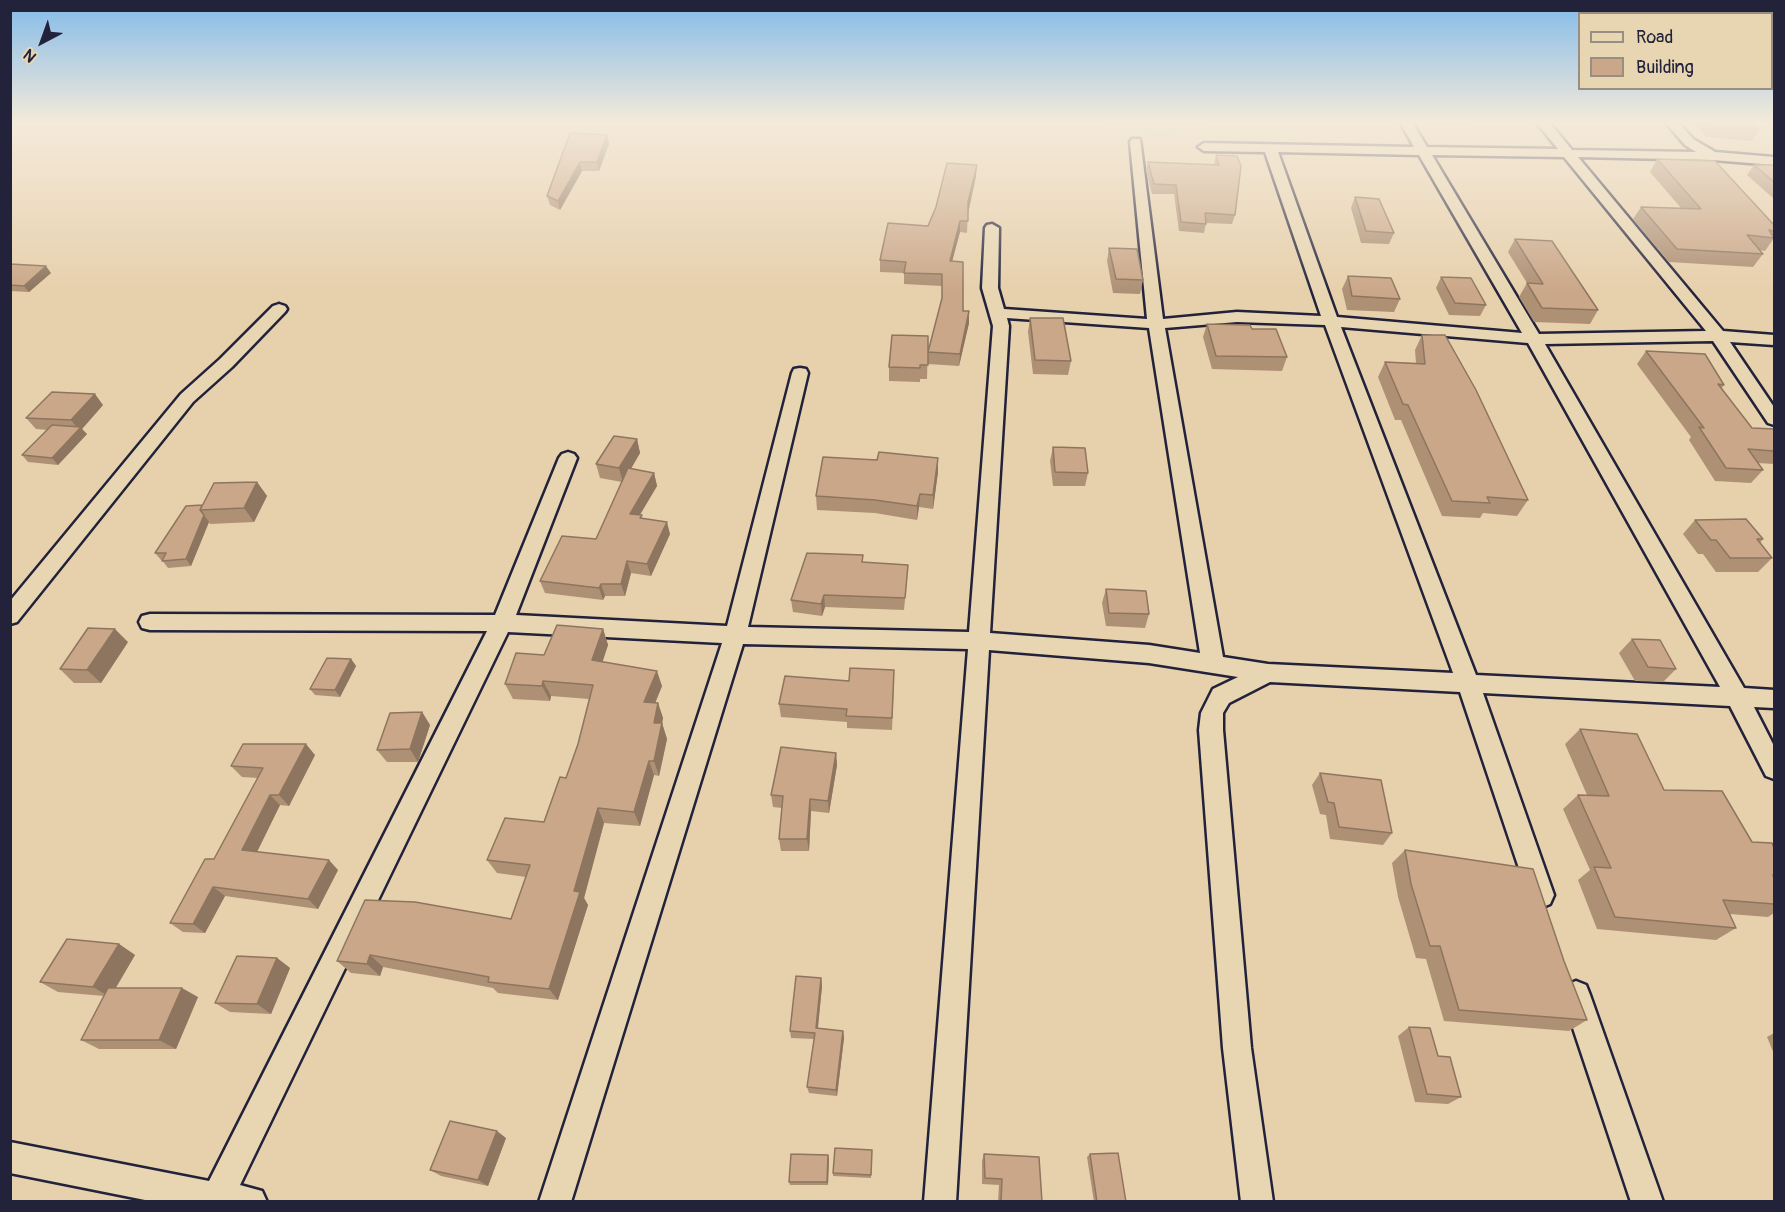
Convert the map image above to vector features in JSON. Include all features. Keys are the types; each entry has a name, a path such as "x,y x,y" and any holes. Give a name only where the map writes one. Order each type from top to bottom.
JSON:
{"street":[{"path":"1140,179 1156,324 1213,663"},
{"path":"1281,179 1331,321 1468,682 1550,920"},
{"path":"1438,179 1534,339 1736,695 1774,769"},
{"path":"1586,179 1718,336 1774,418"},
{"path":"940,1202 1001,327 990,288 992,228"},
{"path":"10,616 187,398 226,363 279,309"},
{"path":"997,313 1156,324 1237,317 1331,321 1534,339 1718,336 1774,340"},
{"path":"555,1202 735,636 800,373"},
{"path":"216,1200 502,623 568,458"},
{"path":"150,622 502,623 735,636 979,641 1149,654 1268,673 1736,695 1774,699"},
{"path":"1257,1202 1237,1048 1211,730 1212,713 1221,696 1268,673"},
{"path":"1569,976 1647,1202"},
{"path":"10,1157 216,1200 251,1202"}],"building":[{"path":"553,179 571,179 558,201 547,196"},
{"path":"943,179 974,179 968,202 968,221 960,221 950,261 963,262 963,311 969,311 960,354 928,352 942,298 942,274 904,273 906,262 880,260 888,223 928,226 936,207"},
{"path":"1153,179 1239,179 1235,215 1205,213 1206,224 1181,222 1176,185 1154,184"},
{"path":"1674,179 1731,179 1774,225 1774,231 1769,230 1774,238 1747,235 1763,254 1677,249 1641,207 1701,209"},
{"path":"1355,197 1379,199 1394,233 1366,231"},
{"path":"1515,239 1552,241 1598,310 1542,308 1527,283 1543,284"},
{"path":"1109,248 1137,249 1143,280 1116,279"},
{"path":"10,264 46,266 24,286 10,285"},
{"path":"1348,276 1391,278 1400,299 1352,296"},
{"path":"1441,277 1471,278 1486,305 1455,303"},
{"path":"1030,318 1063,318 1071,361 1035,360"},
{"path":"1207,324 1250,325 1252,329 1276,329 1287,357 1216,356"},
{"path":"892,335 928,336 928,365 920,365 920,368 889,367"},
{"path":"1422,335 1445,335 1476,390 1528,500 1487,497 1490,503 1452,501 1408,405 1403,404 1385,362 1425,364"},
{"path":"1646,351 1705,354 1724,385 1718,384 1752,428 1774,429 1774,451 1748,449 1763,470 1726,468 1699,427 1704,428"},
{"path":"52,392 95,394 71,420 26,418"},
{"path":"52,425 81,427 52,458 22,455"},
{"path":"614,436 637,439 619,468 596,464"},
{"path":"1053,447 1085,448 1088,473 1055,472"},
{"path":"879,452 938,458 933,495 920,494 917,506 875,500 816,496 823,457 877,460"},
{"path":"628,468 654,473 630,514 667,522 647,564 627,561 621,584 601,584 599,588 540,581 562,536 596,539"},
{"path":"257,482 244,508 200,510 214,483"},
{"path":"202,505 200,510 204,515 186,559 162,561 166,553 155,553 186,506"},
{"path":"1746,519 1763,539 1757,539 1772,558 1730,558 1716,540 1711,540 1695,520"},
{"path":"807,553 863,555 862,562 908,565 905,598 824,595 821,604 791,600"},
{"path":"1106,589 1146,591 1149,614 1109,613"},
{"path":"557,625 603,629 592,660 657,671 644,702 658,703 654,723 662,723 654,761 649,761 634,812 598,808 574,891 580,892 549,989 488,982 489,977 370,955 367,964 337,961 365,900 415,902 511,919 530,865 487,860 505,818 544,822 560,777 566,778 578,744 593,685 543,681 542,686 505,684 516,653 544,655"},
{"path":"88,628 115,629 87,670 60,669"},
{"path":"1632,639 1660,640 1676,669 1648,667"},
{"path":"327,658 351,659 335,690 310,689"},
{"path":"850,668 894,670 892,718 846,716 847,709 779,704 785,676 849,681"},
{"path":"422,712 410,749 377,750 390,713"},
{"path":"1580,729 1637,734 1664,790 1722,791 1752,842 1772,843 1774,848 1774,904 1723,900 1736,928 1615,917 1594,867 1611,868 1578,795 1609,796"},
{"path":"243,744 306,744 279,795 270,795 242,850 329,860 308,899 213,887 193,924 170,923 205,859 214,859 263,768 231,766"},
{"path":"781,747 836,753 828,801 810,799 807,839 779,839 783,796 771,795"},
{"path":"1320,773 1381,780 1392,833 1339,827 1334,803 1328,802"},
{"path":"1405,850 1533,869 1587,1020 1459,1010 1440,946 1430,946 1411,884"},
{"path":"67,939 119,944 93,987 40,982"},
{"path":"237,956 277,958 257,1004 215,1003"},
{"path":"796,976 821,978 816,1028 843,1031 836,1090 807,1087 815,1033 790,1031"},
{"path":"108,988 182,988 159,1040 81,1040"},
{"path":"1409,1027 1430,1028 1438,1056 1450,1057 1461,1097 1427,1094"},
{"path":"450,1121 497,1131 478,1180 430,1170"},
{"path":"835,1148 872,1150 871,1175 833,1173"},
{"path":"1118,1153 1126,1202 1097,1202 1090,1154"},
{"path":"791,1154 828,1155 827,1182 789,1182"},
{"path":"984,1154 1039,1157 1042,1202 1001,1202 1002,1179 985,1178"}]}
